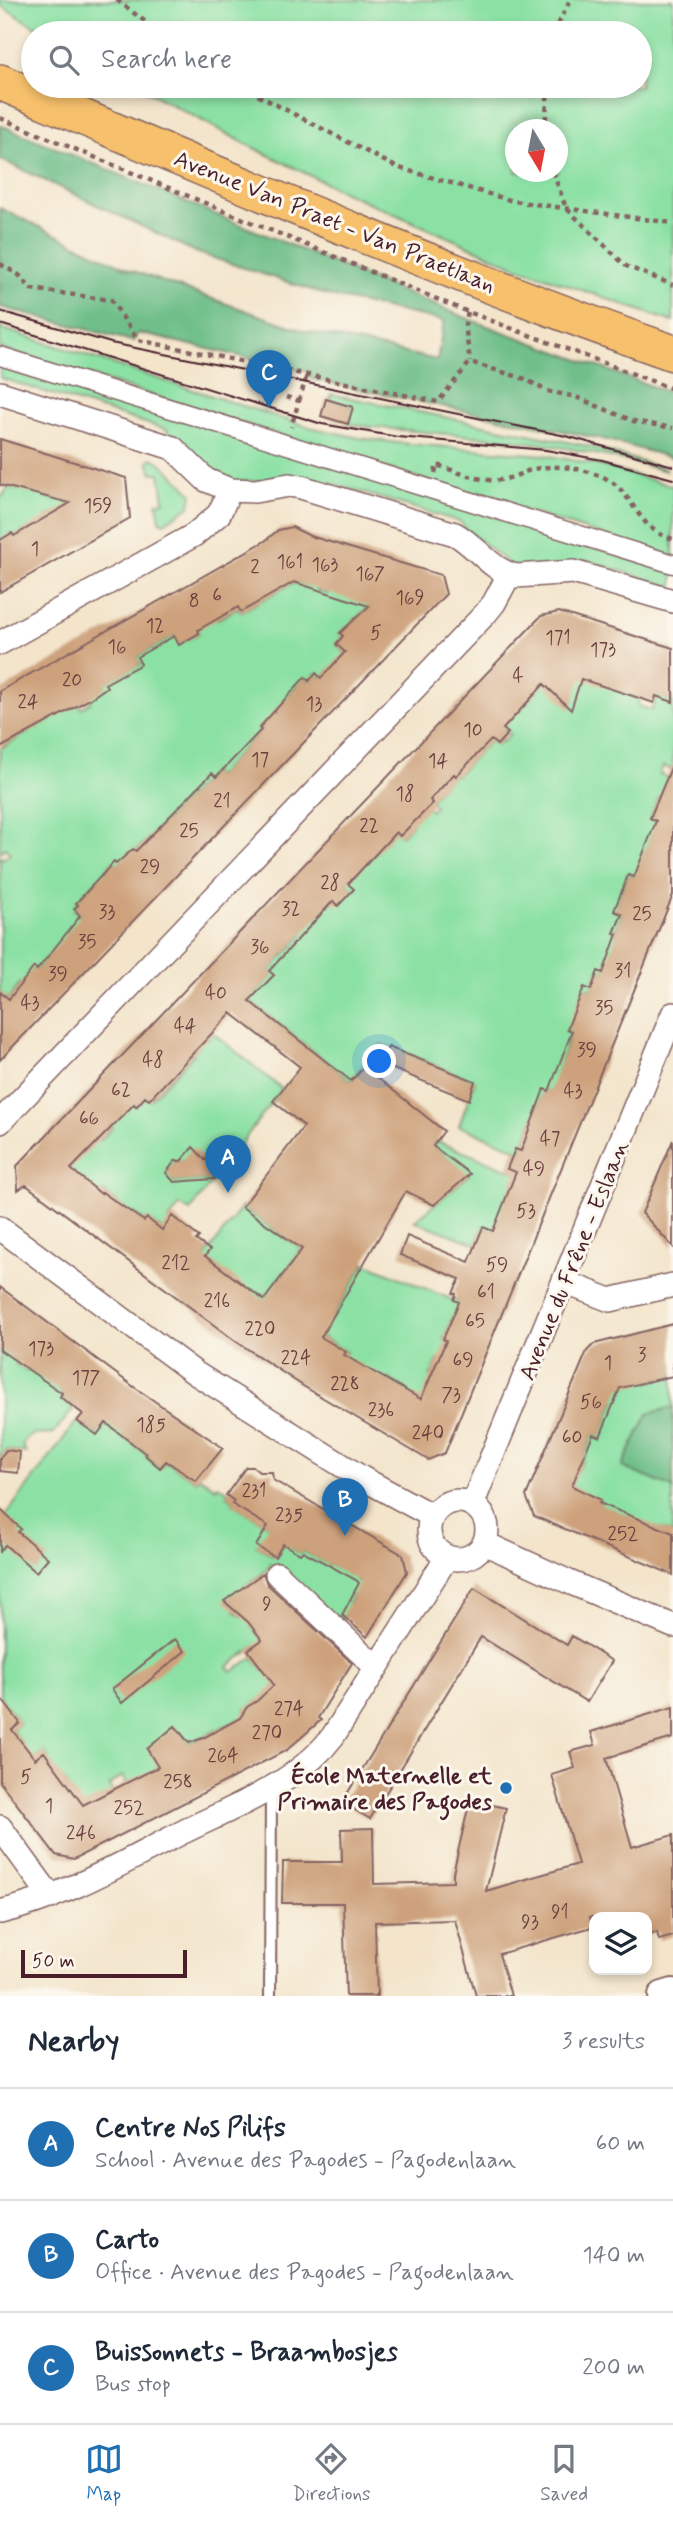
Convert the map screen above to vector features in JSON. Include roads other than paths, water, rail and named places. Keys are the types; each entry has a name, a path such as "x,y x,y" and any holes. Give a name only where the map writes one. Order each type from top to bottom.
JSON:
{"main road":[{"name":"Avenue Van Praet - Van Praetlaan","path":"0,82 21,91"},
{"name":"Avenue Van Praet - Van Praetlaan","path":"38,98 392,247 673,353"}],"street":[{"path":"0,356 673,565"},
{"path":"0,393 173,448 206,480 230,490 255,491 289,485 425,524 466,539 509,575 573,572 673,601"},
{"path":"0,643 194,535 219,514 230,490"},
{"path":"0,1122 486,613 495,603 509,575"},
{"name":"Avenue du Frêne - Eslaan","path":"472,1505 673,1014"},
{"path":"0,1227 195,1373 362,1478 432,1516"},
{"path":"564,1282 610,1300 673,1285"},
{"path":"458,1500 472,1505 486,1521 484,1543 468,1557 447,1557 432,1544 429,1525 432,1516 450,1502 458,1500"},
{"path":"484,1543 673,1626"},
{"path":"0,1912 51,1896 99,1875 271,1787 307,1764 321,1751 447,1557"},
{"path":"276,1574 376,1667"},
{"path":"0,1827 51,1896"},
{"path":"663,1996 673,1993"}],"lane":[{"path":"270,1996 271,1787"}],"tram line":[{"path":"0,311 111,343 566,436 673,466"},
{"path":"0,324 322,424 398,437 546,450 602,460 673,479"}],"place":[{"name":"Buissonnets - Braambosjes","path":"269,408"},
{"name":"Centre Nos Pilifs","path":"228,1193"},
{"name":"Carto","path":"345,1536"},
{"name":"École Maternelle et Primaire des Pagodes","path":"506,1788"}]}
